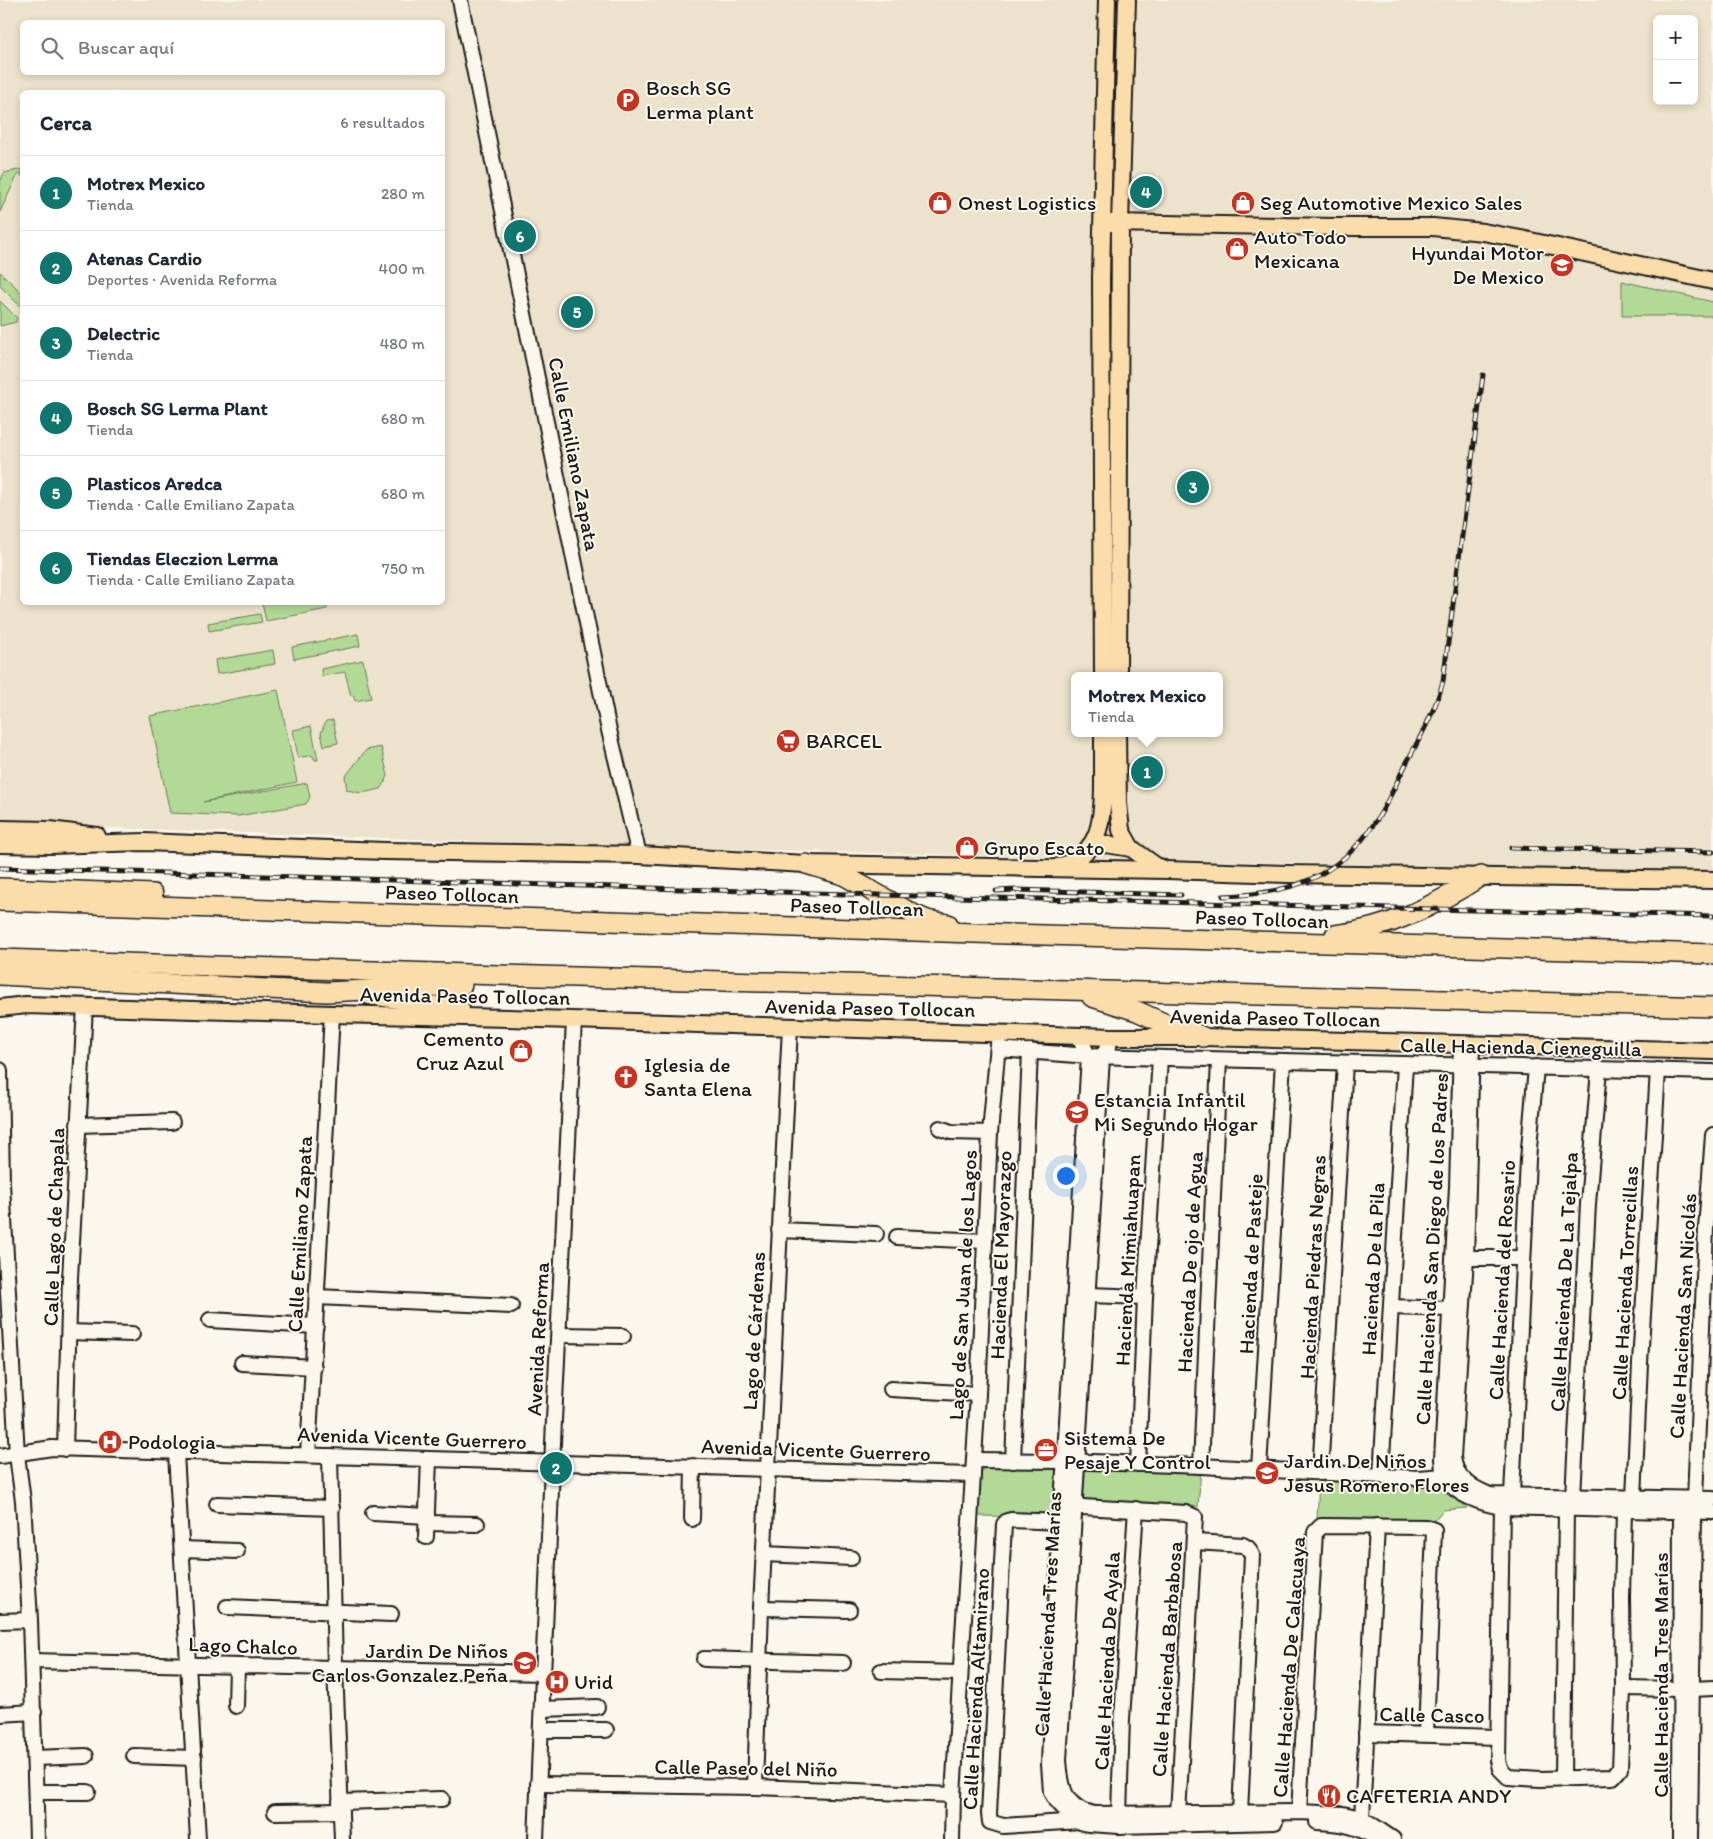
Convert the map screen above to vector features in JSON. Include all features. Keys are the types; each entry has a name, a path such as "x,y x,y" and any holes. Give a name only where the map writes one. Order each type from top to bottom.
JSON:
{"highway":[{"path":"806,864 843,875 927,920 962,926 974,933"},
{"path":"1304,942 1372,929 1393,922 1455,892 1481,876"},
{"path":"0,888 74,890 203,898 225,901 252,910"},
{"name":"Paseo Tollocan","path":"0,902 1713,954"},
{"path":"0,959 499,975 1713,1007"},
{"path":"0,975 327,992 453,986 486,982 499,975"},
{"path":"1059,989 1120,1005 1203,1037"}],"main road":[{"path":"1107,0 1101,278 1104,493 1111,652 1117,672"},
{"path":"1104,672 1111,652 1120,495 1120,224 1127,0"},
{"path":"1102,222 1120,224 1336,228 1433,227 1482,232 1521,239 1713,281"},
{"path":"1049,869 1074,861 1090,846 1098,834 1102,819 1103,737"},
{"path":"1118,737 1119,817 1121,830 1131,848 1156,866 1167,870"},
{"path":"0,829 50,830 144,842"},
{"path":"0,844 50,845 144,842 385,851 639,855 806,864 1167,870 1287,874 1713,880"},
{"path":"1090,846 1112,845 1131,848"},
{"path":"327,992 468,1009 508,1018"},
{"name":"Avenida Paseo Tollocan","path":"0,997 26,1005"},
{"name":"Avenida Paseo Tollocan","path":"0,1008 26,1005 790,1027 998,1041 1078,1036 1203,1037 1713,1051"}],"street":[{"name":"Calle Emiliano Zapata","path":"460,0 608,726 639,855"},
{"path":"1104,493 1120,495"},
{"name":"Calle Lago de Chapala","path":"65,1449 84,1008"},
{"name":"Calle Emiliano Zapata","path":"308,1455 332,1014"},
{"name":"Avenida Reforma","path":"536,1839 574,1020"},
{"name":"Lago de Cárdenas","path":"755,1787 767,1469 790,1027"},
{"path":"1078,1036 1095,1057"},
{"name":"Calle Hacienda Tres Marías","path":"1113,1037 1095,1057 1068,1506 1059,1760 1060,1780 1064,1793 1069,1801 1081,1810 1095,1814 1119,1814 1146,1820 1268,1818 1298,1812 1343,1814 1362,1818 1393,1839"},
{"name":"Calle Hacienda Cieneguilla","path":"998,1041 1030,1050 1095,1057 1713,1072"},
{"name":"Lago de San Juan de los Lagos","path":"952,1839 960,1673 978,1394 990,1133 998,1041"},
{"name":"Calle Hacienda San Diego de los Padres","path":"1450,1473 1452,1457 1453,1358 1450,1309 1463,1187 1466,1045"},
{"name":"Hacienda El Mayorazgo","path":"1012,1461 1030,1050"},
{"name":"Hacienda Mimiahuapan","path":"1138,1464 1145,1297 1160,1058"},
{"name":"Hacienda De ojo de Agua","path":"1200,1466 1219,1060"},
{"name":"Hacienda de Pasteje","path":"1259,1469 1283,1061"},
{"name":"Hacienda Piedras Negras","path":"1320,1473 1345,1063"},
{"name":"Hacienda De la Pila","path":"1381,1476 1405,1064"},
{"name":"Calle Hacienda del Rosario","path":"1512,1496 1528,1160 1536,1067"},
{"name":"Calle Hacienda De La Tejalpa","path":"1563,1779 1569,1503 1588,1204 1599,1069"},
{"path":"0,1070 2,1183 17,1455 24,1501 32,1661 37,1839"},
{"name":"Calle Hacienda Torrecillas","path":"1634,1498 1640,1363 1658,1070"},
{"path":"78,1126 172,1122"},
{"path":"940,1128 951,1132 990,1133"},
{"name":"Calle Hacienda San Nicolás","path":"1690,1507 1713,1135"},
{"name":"Calle Hacienda San Diego de los Padres","path":"1453,1358 1466,1258 1463,1187"},
{"name":"Calle Hacienda Tres Marías","path":"1078,1356 1088,1295 1086,1205"},
{"path":"779,1230 876,1234"},
{"path":"897,1237 984,1241"},
{"path":"1466,1258 1523,1258"},
{"path":"1088,1295 1145,1297"},
{"path":"317,1297 511,1306"},
{"path":"1391,1307 1450,1309"},
{"path":"210,1320 316,1326"},
{"path":"69,1332 132,1334"},
{"path":"559,1335 623,1336"},
{"path":"242,1363 314,1368"},
{"path":"890,1389 978,1394"},
{"name":"Avenida Vicente Guerrero","path":"0,1456 17,1455 40,1449 65,1449 973,1475"},
{"path":"176,1453 198,1839"},
{"path":"330,1456 335,1668 342,1839"},
{"path":"426,1525 428,1459"},
{"path":"974,1460 1071,1461 1200,1466 1419,1478 1450,1473 1490,1495 1569,1503"},
{"path":"692,1520 693,1466"},
{"path":"1450,1473 1457,1490 1472,1500 1502,1507 1593,1503 1634,1498 1713,1512"},
{"path":"1593,1503 1624,1510 1690,1507 1713,1499"},
{"path":"217,1504 332,1508"},
{"path":"1068,1506 1136,1509"},
{"name":"Calle Hacienda Tres Marías","path":"1068,1506 1062,1522 1054,1637 1049,1776 1051,1792 1070,1816 1080,1821 1104,1826 1178,1814 1240,1813 1304,1822 1345,1824 1358,1827 1377,1839"},
{"path":"1502,1507 1497,1737 1500,1769 1508,1777 1563,1779 1613,1777 1617,1774 1621,1762 1624,1510"},
{"name":"Calle Hacienda Tres Marías","path":"1680,1839 1686,1732 1690,1507"},
{"name":"Calle Hacienda Barbabosa","path":"1136,1509 1186,1512 1194,1515 1196,1519 1178,1814"},
{"name":"Calle Hacienda De Ayala","path":"1119,1814 1122,1719 1136,1509"},
{"path":"373,1513 426,1525 477,1524"},
{"name":"Calle Hacienda Altamirano","path":"1062,1522 1011,1520 1005,1522 988,1814 990,1822 1003,1826 1080,1821"},
{"name":"Calle Hacienda De Calacuaya","path":"1298,1812 1316,1532 1321,1526 1377,1526"},
{"path":"1362,1818 1377,1526 1426,1527 1433,1529 1435,1532 1426,1734"},
{"path":"1194,1542 1243,1545 1250,1551 1253,1560 1240,1813"},
{"path":"182,1550 238,1551"},
{"path":"764,1554 851,1558"},
{"path":"227,1607 391,1614"},
{"path":"761,1608 849,1610"},
{"path":"0,1621 30,1620"},
{"path":"704,1659 759,1659 843,1663"},
{"name":"Lago Chalco","path":"32,1661 544,1673"},
{"path":"236,1706 237,1666"},
{"path":"881,1671 960,1673"},
{"path":"1623,1688 1713,1688"},
{"path":"542,1709 597,1707"},
{"path":"0,1714 34,1712"},
{"path":"541,1730 606,1730"},
{"name":"Calle Hacienda Tres Marías","path":"1686,1732 1690,1839"},
{"name":"Calle Casco","path":"1366,1733 1497,1737"},
{"path":"35,1758 86,1756"},
{"path":"134,1756 194,1758"},
{"name":"Calle Paseo del Niño","path":"538,1784 755,1787 953,1795"},
{"path":"36,1792 88,1792"},
{"path":"275,1812 442,1799"}],"shaded area":[{"path":"0,0 1713,0 1713,873 632,847 0,824"}],"green space":[{"path":"20,169 20,175 18,174 0,212 0,182 4,173"},
{"path":"0,272 20,291 20,306 0,286"},
{"path":"1622,281 1713,302 1713,316 1622,316"},
{"path":"0,301 17,318 16,322 0,326"},
{"path":"262,605 326,605 327,609 266,621"},
{"path":"260,614 262,622 209,631 208,623"},
{"path":"358,634 360,646 294,659 292,647"},
{"path":"273,650 275,664 217,674 215,660"},
{"path":"363,660 371,698 355,701 353,695 351,696 345,672 322,676 321,669"},
{"path":"278,690 297,782 203,802 307,783 310,797 306,804 238,816 170,813 150,716"},
{"path":"333,720 338,743 324,746 321,733 326,721"},
{"path":"311,726 318,760 315,760 312,755 298,758 293,730"},
{"path":"381,747 388,776 381,789 361,793 347,790 345,777 366,750"},
{"path":"980,1464 1058,1465 1057,1517 977,1516"},
{"path":"1079,1464 1201,1469 1198,1507 1077,1500"},
{"path":"1319,1479 1444,1482 1467,1508 1443,1510 1432,1523 1317,1520"}],"railway":[{"path":"1223,896 1247,895 1290,887 1310,880 1328,870 1345,857 1361,841 1376,821 1422,734 1432,713 1443,681 1483,375"},
{"path":"1511,848 1713,852"},
{"path":"0,868 879,895 1713,916"},
{"path":"996,891 1181,895"}],"place":[{"name":"Bosch SG Lerma plant","path":"628,100"},
{"name":"Bosch SG Lerma Plant","path":"1146,192"},
{"name":"Onest Logistics","path":"940,203"},
{"name":"Seg Automotive Mexico Sales","path":"1243,203"},
{"name":"Tiendas Eleczion Lerma","path":"520,236"},
{"name":"Auto Todo Mexicana","path":"1237,249"},
{"name":"Hyundai Motor De Mexico","path":"1562,265"},
{"name":"Plasticos Aredca","path":"577,312"},
{"name":"Delectric","path":"1193,487"},
{"name":"BARCEL","path":"788,741"},
{"name":"Motrex Mexico","path":"1147,772"},
{"name":"Grupo Escato","path":"967,848"},
{"name":"Cemento Cruz Azul","path":"521,1051"},
{"name":"Iglesia de Santa Elena","path":"626,1077"},
{"name":"Estancia Infantil Mi Segundo Hogar","path":"1077,1112"},
{"name":"Podologia","path":"110,1442"},
{"name":"Sistema De Pesaje Y Control","path":"1046,1450"},
{"name":"Atenas Cardio","path":"556,1468"},
{"name":"Jardin De Niños Jesus Romero Flores","path":"1267,1473"},
{"name":"Jardin De Niños Carlos Gonzalez Peña","path":"525,1663"},
{"name":"Urid","path":"557,1682"},
{"name":"CAFETERIA ANDY","path":"1329,1796"}]}
